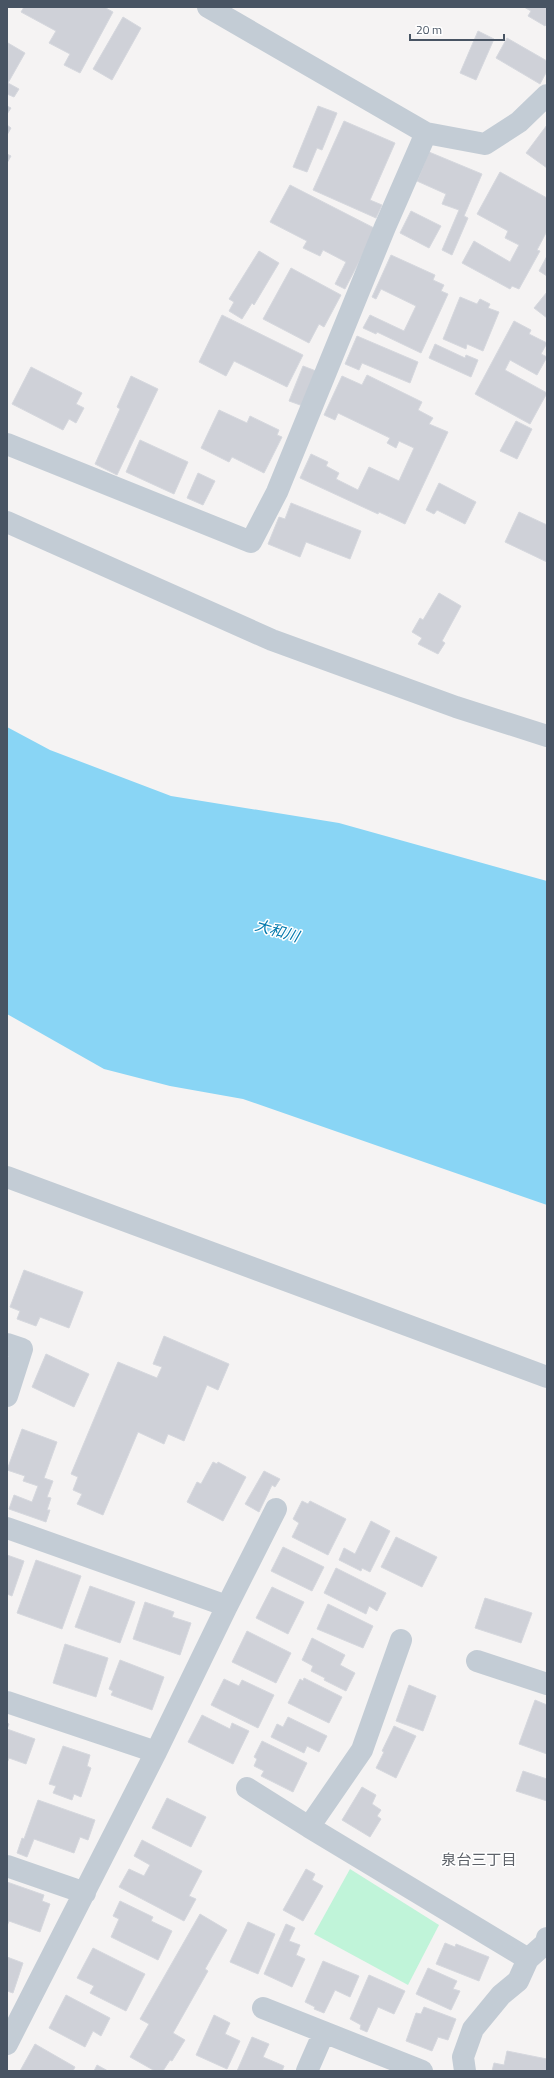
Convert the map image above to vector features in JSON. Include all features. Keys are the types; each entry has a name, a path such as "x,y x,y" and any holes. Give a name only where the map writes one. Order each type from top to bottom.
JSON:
{"street":[{"path":"208,7 426,133 485,144 519,122 547,95"},
{"path":"7,444 251,542 277,492 385,227 426,133"},
{"path":"7,522 272,640 456,707 547,736"},
{"path":"7,1177 547,1377"},
{"path":"7,1344 22,1349 7,1396"},
{"path":"8,2041 85,1893 276,1509"},
{"path":"7,1528 227,1606"},
{"path":"309,1827 362,1750 401,1640"},
{"path":"477,1661 547,1684"},
{"path":"7,1702 156,1752"},
{"path":"247,1788 528,1959"},
{"path":"7,1866 85,1893"},
{"path":"465,2071 463,2057 473,2029 501,1994 518,1980 528,1959 546,1941"},
{"path":"263,2008 422,2071"},
{"path":"307,2071 324,2032"}],"green space":[{"path":"350,1869 439,1925 408,1985 314,1934"}],"water":[{"name":"大和川","path":"7,727 50,750 171,796 339,823 547,881 547,1205 243,1099 170,1086 104,1069 7,1014"}],"building":[{"path":"24,7 104,7 113,12 80,73 64,65 70,54 49,43 56,31 21,12"},
{"path":"524,7 547,7 547,23 545,26 528,16 531,11"},
{"path":"123,17 141,28 112,80 93,69"},
{"path":"478,31 494,39 476,80 460,73"},
{"path":"507,38 547,61 547,71 540,84 496,58"},
{"path":"8,43 25,53 8,83 19,89 14,97 7,94"},
{"path":"7,106 11,108 7,114"},
{"path":"318,106 337,113 322,150 317,148 307,172 293,167"},
{"path":"344,121 395,143 370,200 382,205 376,218 313,190"},
{"path":"7,125 11,128 7,135"},
{"path":"547,125 547,168 526,153"},
{"path":"429,152 482,174 464,216 468,218 452,255 442,250 459,210 442,204 446,194 417,181"},
{"path":"7,154 11,156 7,163"},
{"path":"500,172 547,198 547,231 537,250 540,251 519,289 512,286 510,289 462,263 474,241 510,262 519,245 505,238 508,231 477,214"},
{"path":"290,185 376,229 345,289 335,284 346,262 323,250 320,256 303,248 307,241 270,222"},
{"path":"411,211 441,226 429,248 400,233"},
{"path":"259,251 279,263 254,305 252,303 242,319 229,311 234,302 229,299"},
{"path":"391,255 435,275 433,280 444,285 441,291 448,294 421,353 377,332 376,334 363,328 370,315 404,331 416,306 381,289 376,299 372,297"},
{"path":"547,256 547,276 539,271"},
{"path":"291,268 341,295 324,327 319,324 309,343 263,319"},
{"path":"547,292 547,318 534,308"},
{"path":"460,297 477,304 480,299 490,304 488,308 499,312 483,351 467,344 466,349 443,339"},
{"path":"222,315 303,355 287,387 234,361 226,376 199,362"},
{"path":"514,321 531,330 529,334 547,343 541,354 547,357 537,375 510,360 505,370 547,393 530,424 475,394"},
{"path":"357,336 418,362 410,383 362,363 359,370 345,364"},
{"path":"435,344 465,358 466,355 478,360 471,377 429,358"},
{"path":"303,366 316,371 303,406 289,401"},
{"path":"31,367 82,393 76,404 84,408 76,423 69,419 63,430 12,404"},
{"path":"367,375 422,402 418,410 433,418 429,424 448,432 405,524 379,512 378,514 300,478 311,454 328,462 326,466 339,473 336,479 358,490 369,467 399,481 414,448 399,441 396,448 387,443 390,438 338,413 335,420 324,415 342,376 362,385"},
{"path":"131,376 158,389 117,475 95,464 120,409 117,407"},
{"path":"219,410 247,423 250,416 279,430 277,435 282,437 264,473 232,457 229,462 201,448"},
{"path":"516,421 532,429 517,459 500,451"},
{"path":"140,440 188,462 174,494 126,472"},
{"path":"198,473 215,481 203,505 187,498"},
{"path":"439,483 476,502 465,524 437,510 434,514 426,510"},
{"path":"291,503 361,531 350,559 306,542 300,557 268,544 279,517 285,519"},
{"path":"519,512 547,525 547,562 505,542"},
{"path":"439,593 461,606 442,641 445,643 438,654 418,644 422,638 412,632 420,618 423,620"},
{"path":"24,1270 83,1292 69,1328 40,1317 36,1326 17,1319 20,1311 10,1307"},
{"path":"164,1336 229,1364 218,1390 207,1385 184,1441 168,1434 164,1444 138,1432 103,1515 77,1504 82,1494 73,1490 78,1477 71,1474 118,1362 157,1378 162,1367 153,1364"},
{"path":"46,1354 89,1374 74,1407 32,1387"},
{"path":"22,1429 57,1442 44,1478 53,1481 47,1497 51,1498 47,1510 50,1510 46,1522 9,1509 14,1495 32,1502 38,1486 23,1481 25,1476 7,1470"},
{"path":"213,1462 217,1464 218,1462 246,1477 223,1521 187,1502 197,1482 201,1484"},
{"path":"264,1471 280,1479 275,1487 272,1485 259,1512 245,1504"},
{"path":"302,1501 308,1504 310,1501 346,1519 328,1555 292,1537 299,1523 293,1519"},
{"path":"371,1521 390,1531 370,1572 362,1568 361,1571 339,1560 344,1548 355,1554"},
{"path":"396,1537 437,1557 422,1587 381,1567"},
{"path":"283,1547 324,1567 312,1591 271,1571"},
{"path":"7,1555 24,1561 12,1596 7,1594"},
{"path":"36,1560 81,1576 62,1629 17,1613"},
{"path":"336,1568 386,1593 377,1611 369,1606 366,1614 324,1593"},
{"path":"90,1586 135,1602 120,1643 75,1627"},
{"path":"272,1587 304,1602 288,1634 256,1618"},
{"path":"485,1598 532,1613 521,1643 475,1628"},
{"path":"145,1602 174,1612 172,1617 191,1623 180,1655 133,1639"},
{"path":"328,1604 373,1626 363,1648 317,1629"},
{"path":"247,1631 291,1653 276,1683 232,1662"},
{"path":"312,1638 345,1655 340,1665 355,1673 346,1691 324,1680 325,1678 311,1671 313,1666 302,1660"},
{"path":"65,1644 108,1658 96,1697 53,1683"},
{"path":"120,1660 164,1677 152,1710 111,1695 113,1691 109,1689"},
{"path":"304,1678 342,1697 329,1723 288,1703 300,1679 303,1681"},
{"path":"224,1679 239,1686 242,1680 274,1695 258,1728 211,1705"},
{"path":"409,1685 436,1696 423,1731 396,1721"},
{"path":"535,1700 547,1705 547,1754 519,1744"},
{"path":"202,1715 230,1729 232,1723 249,1731 233,1764 188,1742"},
{"path":"288,1717 327,1736 319,1752 307,1746 304,1753 271,1737 277,1724 283,1727"},
{"path":"394,1726 416,1736 396,1778 376,1768"},
{"path":"7,1729 35,1739 26,1764 9,1758 7,1763"},
{"path":"262,1741 307,1763 293,1792 261,1776 264,1771 254,1766 257,1759 254,1757"},
{"path":"63,1746 90,1755 87,1766 91,1768 81,1797 74,1794 72,1800 53,1793 56,1786 49,1784"},
{"path":"523,1771 547,1779 547,1801 516,1791"},
{"path":"362,1787 376,1795 372,1804 381,1810 377,1816 381,1819 370,1837 342,1820"},
{"path":"167,1798 206,1817 191,1847 152,1828"},
{"path":"38,1800 95,1820 88,1840 80,1837 74,1853 34,1839 27,1857 17,1853 22,1838 24,1839"},
{"path":"142,1840 202,1871 189,1896 196,1899 184,1921 119,1887 129,1869 144,1876 150,1865 134,1856"},
{"path":"306,1869 315,1874 312,1880 323,1886 303,1921 283,1910"},
{"path":"7,1882 44,1895 42,1901 50,1904 40,1932 9,1921 7,1926"},
{"path":"120,1901 153,1917 151,1921 172,1931 158,1960 111,1937 119,1919 113,1916"},
{"path":"200,1914 227,1930 205,1969 208,1971 173,2033 185,2040 172,2061 170,2060 163,2071 155,2071 130,2057 149,2024 140,2019"},
{"path":"248,1922 275,1934 258,1974 230,1962"},
{"path":"286,1924 295,1928 289,1941 300,1945 296,1955 305,1959 292,1987 264,1974"},
{"path":"445,1943 455,1947 456,1944 489,1957 479,1981 436,1964"},
{"path":"93,1948 145,1974 126,2011 90,1993 94,1986 77,1978"},
{"path":"7,1957 23,1963 13,1993 7,1991"},
{"path":"323,1961 359,1976 350,1997 335,1990 324,2013 314,2009 315,2007 305,2002"},
{"path":"428,1968 457,1981 453,1989 460,1991 451,2010 416,1994"},
{"path":"369,1975 405,1991 394,2014 378,2007 367,2032 360,2029 361,2025 350,2019"},
{"path":"66,1995 110,2018 101,2036 93,2031 85,2047 49,2028"},
{"path":"424,2007 456,2019 448,2040 438,2037 432,2051 406,2041 416,2013 421,2014"},
{"path":"214,2015 230,2023 225,2034 240,2041 227,2069 196,2055"},
{"path":"252,2037 269,2044 263,2057 284,2066 282,2071 237,2071"},
{"path":"35,2044 75,2067 73,2071 20,2071"},
{"path":"507,2051 547,2059 547,2071 492,2071 494,2063 504,2065"},
{"path":"97,2065 108,2071 94,2071"}],"district":[{"name":"泉台三丁目","path":"479,1860"}]}
